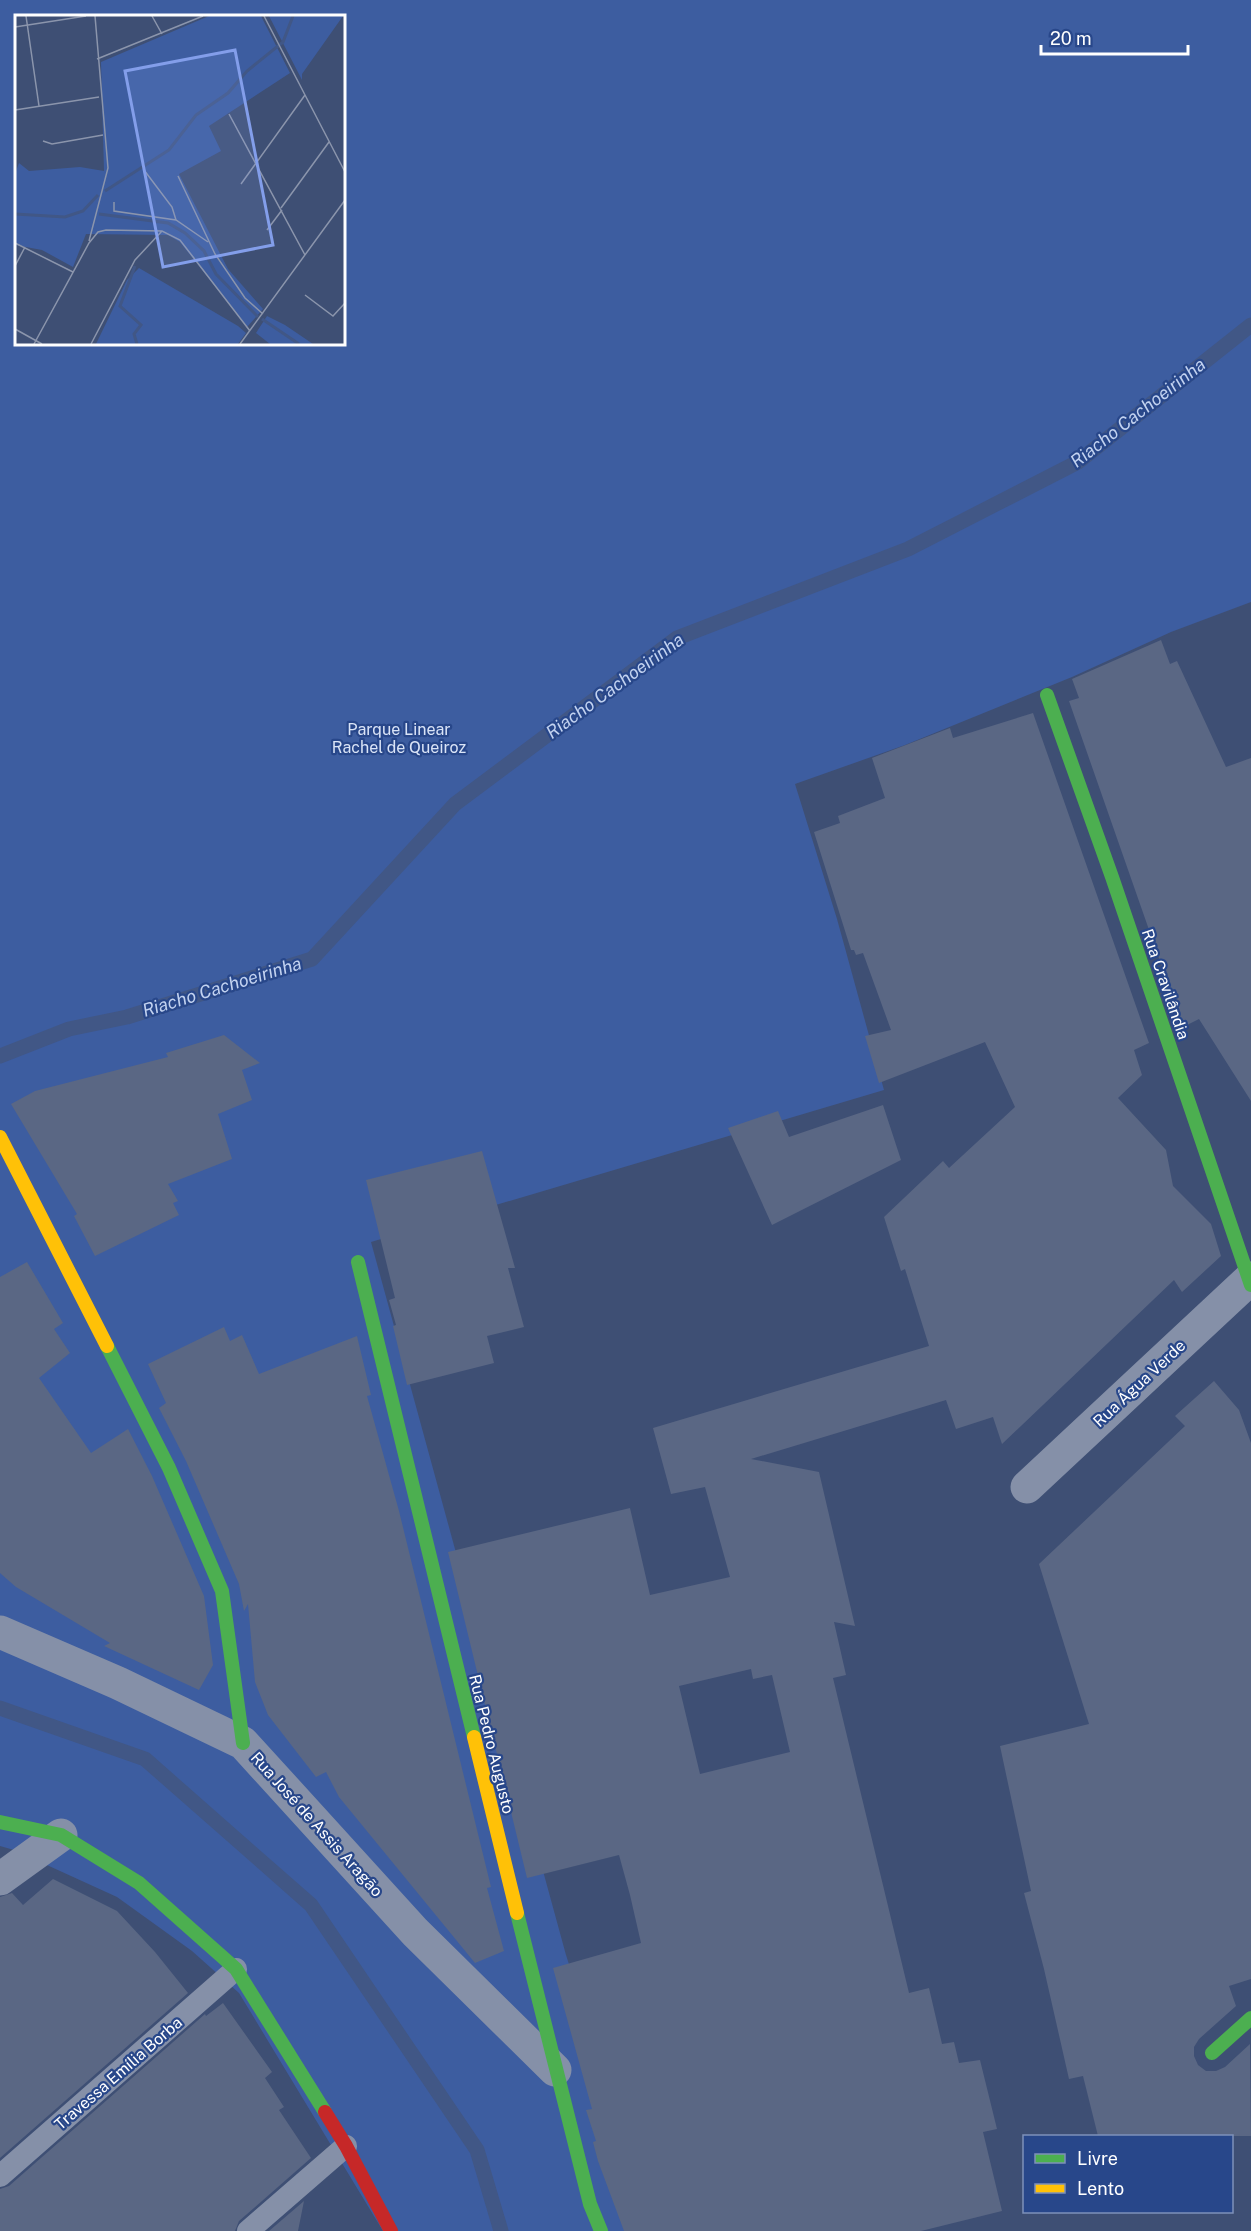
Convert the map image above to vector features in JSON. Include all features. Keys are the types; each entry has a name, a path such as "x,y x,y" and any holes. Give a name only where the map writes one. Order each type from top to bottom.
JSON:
{"street":[{"name":"Rua Cravilândia","path":"1047,695 1112,877 1250,1281"},
{"path":"0,1137 169,1468 222,1591 243,1743"},
{"name":"Rua Pedro Augusto","path":"358,1262 555,2070 590,2204 601,2231"},
{"name":"Rua Água Verde","path":"1027,1487 1250,1281"},
{"name":"Rua José de Assis Aragão","path":"0,1632 118,1683 243,1743 415,1932 555,2070"},
{"path":"0,1822 61,1835 139,1883 236,1969 346,2146 391,2231"},
{"path":"0,1879 61,1835"},
{"path":"1212,2054 1251,2018"}],"lane":[{"name":"Travessa Emília Borba","path":"0,2176 236,1969"},
{"path":"248,2231 346,2146"}],"green space":[{"name":"Parque Linear Rachel de Queiroz","path":"0,0 1251,0 1251,602 1171,632 1072,677 905,745 795,784 837,919 884,1090 371,1242 566,1955 655,2231 383,2231 239,1993 192,1951 117,1897 14,1850 0,1846"}],"building":[{"path":"1161,640 1170,664 1177,661 1226,767 1251,758 1251,1101 1199,1019 1183,1027 1069,701 1079,698 1072,679"},
{"path":"1033,713 1149,1043 1134,1050 1142,1075 1118,1098 1166,1150 1173,1186 1211,1224 1221,1256 1182,1292 1174,1280 1002,1444 993,1417 956,1429 946,1400 751,1459 819,1472 855,1626 834,1622 846,1675 833,1678 909,1993 929,1988 942,2044 954,2042 959,2063 980,2060 997,2129 983,2132 1002,2211 921,2231 624,2231 598,2161 593,2142 596,2141 586,2110 592,2109 553,1968 641,1943 630,1895 619,1855 527,1878 448,1552 630,1508 650,1595 730,1577 705,1487 671,1494 653,1428 929,1346 905,1269 901,1271 884,1217 943,1161 949,1168 1015,1107 985,1042 879,1083 865,1036 891,1030 863,953 856,955 854,950 851,950 814,832 840,823 838,816 885,798 872,758 950,728 953,738","holes":["751,1669 753,1679 772,1675 790,1752 700,1774 679,1686"]},
{"path":"224,1035 260,1063 242,1070 252,1100 218,1114 232,1159 168,1184 178,1201 173,1203 179,1215 95,1256 74,1216 77,1214 11,1104 35,1091 168,1057 166,1053"},
{"path":"883,1105 901,1160 772,1225 728,1128 778,1111 789,1137"},
{"path":"482,1151 515,1268 508,1268 524,1327 487,1336 494,1363 407,1385 389,1300 395,1298 366,1180"},
{"path":"27,1262 63,1323 54,1329 70,1353 39,1378 91,1453 128,1429 152,1476 204,1596 213,1665 199,1690 104,1646 110,1643 16,1587 0,1573 0,1277"},
{"path":"224,1327 230,1341 242,1335 259,1374 357,1336 371,1395 367,1396 399,1511 491,1887 487,1888 504,1951 475,1963 339,1797 326,1772 316,1777 268,1715 255,1682 248,1604 244,1611 239,1584 186,1461 159,1408 166,1403 148,1364"},
{"path":"1214,1381 1239,1410 1251,1443 1251,1979 1229,1986 1236,2006 1199,2039 1194,2047 1194,2056 1198,2065 1206,2071 1216,2071 1225,2067 1250,2044 1251,2136 1098,2135 1083,2076 1069,2079 1024,1893 1031,1891 1000,1746 1089,1724 1039,1564 1185,1426 1175,1416"},
{"path":"53,1879 117,1911 155,1952 188,1993 0,2158 0,1897 12,1893 23,1905"},
{"path":"223,2003 272,2072 265,2078 284,2107 279,2110 311,2158 239,2221 235,2231 0,2231 0,2189 9,2186 205,2014 206,2016"},
{"path":"304,2201 298,2231 269,2231"}],"waterway":[{"name":"Riacho Cachoeirinha","path":"0,1056 69,1029 127,1017 312,959 455,804 677,638 908,549 1078,462 1251,325"},
{"path":"0,1708 145,1759 311,1905 477,2150 501,2231"}],"traffic: fast":[{"path":"1047,695 1112,877 1251,1285"},
{"path":"358,1262 474,1737"},
{"path":"107,1346 169,1468 222,1591 243,1743"},
{"path":"0,1822 61,1835 139,1883 236,1969 325,2112"},
{"path":"517,1913 590,2204 601,2231"},
{"path":"1212,2053 1251,2018"}],"traffic: slow":[{"path":"0,1137 107,1346"},
{"path":"474,1737 517,1913"}],"traffic: jam":[{"path":"325,2112 346,2146 391,2231"}]}
